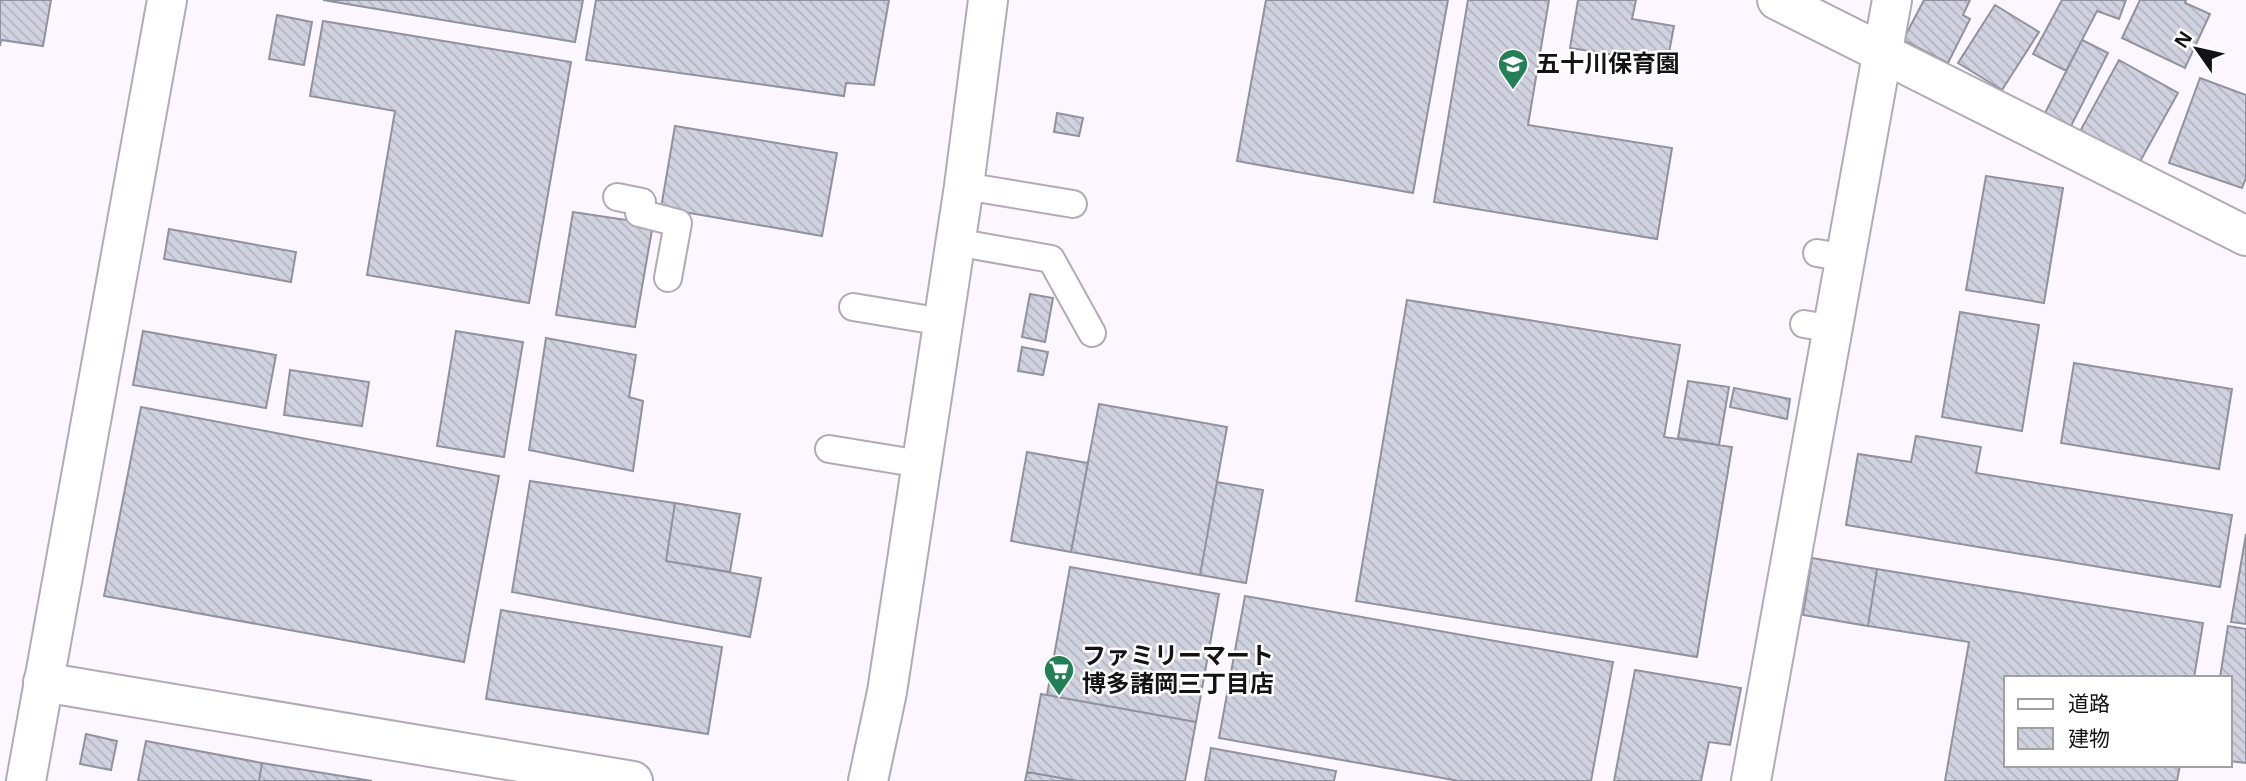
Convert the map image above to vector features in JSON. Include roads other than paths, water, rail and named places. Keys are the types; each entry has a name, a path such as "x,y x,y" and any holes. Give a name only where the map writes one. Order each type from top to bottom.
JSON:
{"street":[{"path":"26,781 167,0"},
{"path":"868,781 887,692 964,186 988,0"},
{"path":"1777,0 2246,236"},
{"path":"1751,781 1831,255 1884,54 1892,0"},
{"path":"43,681 633,781"}],"lane":[{"path":"964,186 1073,204"},
{"path":"617,197 642,202 639,213 678,223 668,278"},
{"path":"955,242 1051,259 1091,333"},
{"path":"853,307 943,323"},
{"path":"829,449 921,464"}],"place":[{"name":"五十川保育園","path":"1513,91"},
{"name":"ファミリーマート 博多諸岡三丁目店","path":"1059,697"}]}
